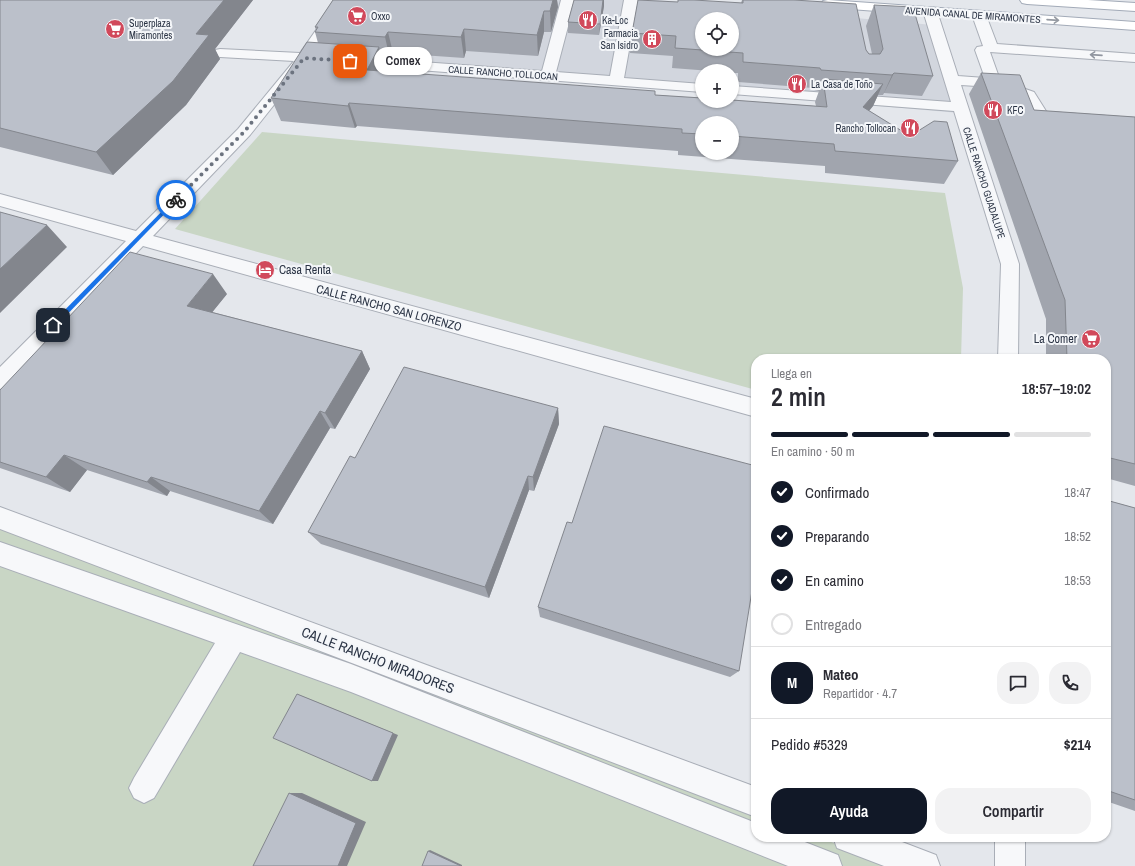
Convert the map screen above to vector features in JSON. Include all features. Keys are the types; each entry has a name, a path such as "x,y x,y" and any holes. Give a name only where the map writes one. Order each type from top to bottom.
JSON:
{"main road":[{"name":"AVENIDA CANAL DE MIRAMONTES","path":"1027,0 1135,7"},
{"name":"AVENIDA CANAL DE MIRAMONTES","path":"816,4 856,13 930,12 1135,26"}],"street":[{"path":"0,380 244,132 304,58 344,0"},
{"path":"548,76 568,0"},
{"path":"616,81 631,0"},
{"name":"CALLE RANCHO GUADALUPE","path":"930,12 1010,264 1008,354"},
{"path":"979,15 992,48"},
{"path":"994,83 982,50 992,48 1135,58"},
{"path":"220,53 328,59"},
{"name":"CALLE RANCHO TOLLOCAN","path":"344,60 695,87"},
{"path":"952,80 994,83 1029,95 1046,123 1076,125"},
{"path":"739,91 960,107"},
{"name":"CALLE RANCHO SAN LORENZO","path":"0,200 751,407"},
{"name":"CALLE RANCHO MIRADORES","path":"0,518 751,800"},
{"path":"0,554 351,678 751,836"},
{"path":"144,788 234,637"},
{"path":"766,842 827,866"},
{"path":"861,842 925,866"},
{"path":"1010,842 1010,866"}],"shaded area":[{"path":"343,0 658,0 933,25 959,113 739,94 739,64 695,64 695,89 305,55"}],"green space":[{"path":"262,132 945,193 963,288 961,354 751,354 751,389 175,229"},
{"path":"0,526 751,811 751,842 831,842 895,866 0,866"}],"building":[{"name":"Superplaza Miramontes","path":"0,0 224,0 196,34 209,35 173,81 96,152 0,128"},
{"path":"333,0 553,0 550,11 544,11 537,35 464,29 461,37 388,32 385,37 315,32 318,27 315,27"},
{"path":"574,0 603,0 600,24 568,22"},
{"path":"638,0 678,2 678,0 694,0 743,3 743,0 794,0 856,4 866,50 869,54 880,54 883,49 874,5 913,7 933,76 821,70 820,68 743,62 743,53 739,53 739,12 695,12 695,49 675,48 676,36 632,33"},
{"path":"307,42 379,47 367,70 655,91 655,95 695,98 695,108 739,108 739,101 827,107 823,79 883,84 863,107 910,136 934,121 947,122 958,161 835,151 834,144 739,137 739,116 695,116 695,134 682,133 682,129 349,103 348,106 271,98"},
{"path":"981,73 1020,75 1034,110 1135,117 1135,464 1111,458 1111,354 1067,354 1065,300"},
{"path":"0,212 47,225 0,269"},
{"path":"130,252 213,274 187,306 362,351 325,413 320,411 259,511 151,477 147,482 64,455 46,477 0,462 0,390"},
{"path":"404,367 558,408 533,477 528,476 485,587 308,532 350,456 355,458"},
{"path":"604,426 751,465 751,597 739,671 538,607 567,522 572,523"},
{"path":"1111,501 1135,508 1135,800 1111,792"},
{"path":"297,694 393,733 372,781 273,738"},
{"path":"289,793 356,823 338,866 253,866"},
{"path":"428,851 461,866 422,866"}],"way so far":[{"path":"176,200 244,132 304,58 350,61"}],"place":[{"name":"Oxxo","path":"357,16"},
{"name":"Ka-Loc","path":"588,20"},
{"name":"Superplaza Miramontes","path":"115,29"},
{"name":"Farmacia San Isidro","path":"652,39"},
{"name":"Comex","path":"350,61"},
{"name":"La Casa de Toño","path":"797,84"},
{"name":"KFC","path":"993,110"},
{"name":"Rancho Tollocan","path":"910,128"},
{"name":"Casa Renta","path":"265,270"},
{"name":"La Comer","path":"1091,339"}],"route":[{"path":"53,325 176,200"}]}
